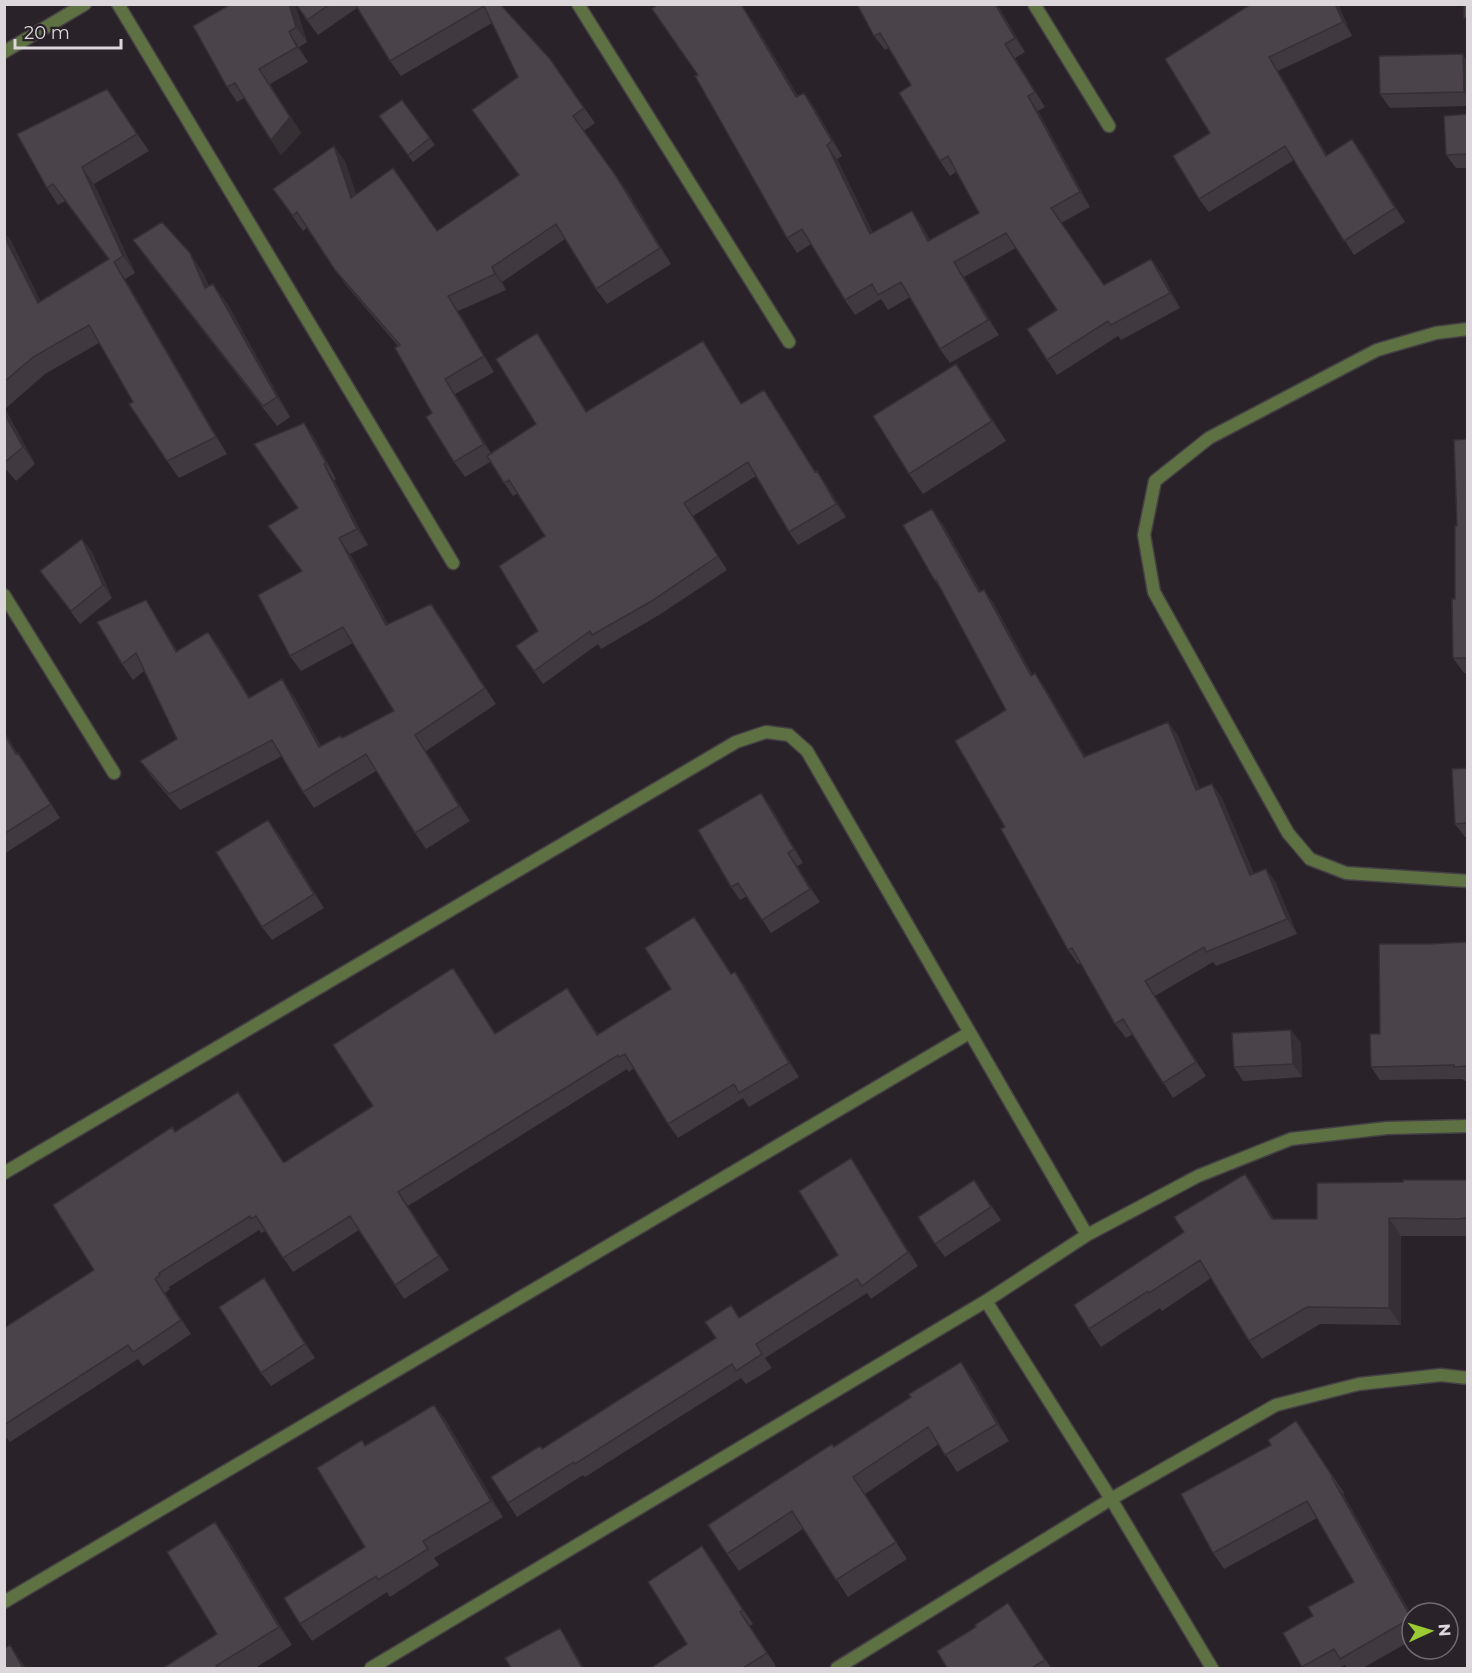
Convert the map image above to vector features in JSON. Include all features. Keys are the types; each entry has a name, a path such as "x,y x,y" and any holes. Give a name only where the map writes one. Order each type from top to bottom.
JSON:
{"street":[{"path":"4,52 85,4"},
{"path":"118,4 453,563"},
{"path":"578,4 789,342"},
{"path":"1034,4 1108,126"},
{"path":"1467,329 1436,333 1377,350 1209,438 1155,481 1144,535 1154,592 1288,833 1310,859 1346,873 1467,881"},
{"path":"4,595 114,773"},
{"path":"4,1173 736,742 766,732 789,735 807,751 1087,1235"},
{"path":"4,1602 969,1033"},
{"path":"370,1668 986,1301 1087,1235 1198,1176 1291,1139 1386,1128 1467,1126"},
{"path":"986,1301 1111,1499 1212,1668"},
{"path":"837,1668 1111,1499 1276,1405 1359,1384 1440,1375 1467,1378"}],"building":[{"path":"231,4 289,4 296,27 289,32 297,47 259,69 290,117 271,140 235,83 227,87 193,26"},
{"path":"296,4 330,4 307,20"},
{"path":"355,4 500,4 550,59 584,108 573,116 616,176 660,248 596,289 556,224 492,267 495,274 448,296 484,356 445,379 484,444 454,462 426,417 432,413 395,348 400,345 335,270 297,212 293,216 273,189 334,146 351,198 393,168 437,231 519,175 472,110 518,77 484,6 390,61"},
{"path":"657,4 741,4 796,97 804,93 832,141 827,145 870,234 912,211 928,241 979,213 948,156 940,161 899,93 911,85 880,33 874,36 857,4 995,4 1015,38 1005,44 1035,92 1028,96 1080,192 1051,208 1104,285 1151,259 1170,293 1111,325 1108,321 1047,360 1027,329 1057,310 1006,233 954,262 988,320 940,349 901,282 878,295 872,284 845,300 802,229 787,238 695,76 698,75 652,9"},
{"path":"1251,4 1335,4 1343,22 1269,57 1326,156 1352,139 1395,208 1344,241 1285,146 1199,199 1173,156 1210,133 1165,59"},
{"path":"1464,4 1467,4 1467,18 1464,18"},
{"path":"1463,54 1464,92 1380,94 1379,56"},
{"path":"107,89 137,134 82,167 123,256 114,262 216,437 167,461 129,404 133,402 89,325 33,357 4,382 4,236 38,303 109,259 53,184 47,188 17,134"},
{"path":"402,100 430,138 408,155 379,116"},
{"path":"1467,114 1467,154 1446,155 1444,116"},
{"path":"162,222 190,253 205,288 213,284 277,397 263,406 133,240"},
{"path":"537,333 586,412 703,341 741,404 764,390 836,504 789,532 748,462 684,503 718,556 650,602 592,635 590,631 534,671 516,646 538,631 499,566 545,536 509,480 504,483 487,456 536,424 496,359"},
{"path":"956,364 992,421 909,474 873,416"},
{"path":"4,413 23,447 4,463"},
{"path":"304,423 357,529 339,538 386,625 431,604 485,688 415,735 459,806 415,833 366,754 303,792 272,740 169,794 140,761 177,739 136,653 122,664 97,622 146,600 176,652 208,632 249,698 282,679 319,747 340,736 342,738 394,711 343,627 290,656 258,595 302,571 268,526 298,508 254,444"},
{"path":"1467,439 1467,658 1453,658 1452,599 1455,599 1455,526 1457,526 1454,440"},
{"path":"932,509 979,592 984,590 1031,676 1035,673 1084,757 1168,722 1196,790 1212,784 1250,875 1266,869 1287,919 1206,952 1204,947 1145,981 1196,1062 1163,1083 1123,1019 1115,1024 1072,948 1068,950 1001,829 1005,827 955,741 1006,710 936,580 903,525"},
{"path":"82,539 103,585 71,611 40,571"},
{"path":"4,734 51,804 4,834"},
{"path":"1467,768 1467,823 1455,824 1452,769"},
{"path":"761,793 794,849 788,853 810,889 762,920 738,883 731,887 698,830"},
{"path":"268,820 314,894 262,927 216,852"},
{"path":"694,917 731,974 735,972 789,1063 739,1093 734,1084 668,1124 625,1054 619,1057 618,1055 398,1192 439,1256 395,1285 350,1216 283,1258 256,1216 251,1219 250,1216 159,1273 160,1275 155,1279 181,1320 133,1352 128,1345 4,1425 4,1328 94,1270 53,1205 172,1127 175,1132 238,1092 285,1162 373,1106 333,1045 453,968 495,1034 567,988 597,1035 671,989 645,948"},
{"path":"1467,942 1467,1066 1371,1067 1370,1034 1380,1034 1379,944"},
{"path":"1291,1030 1293,1064 1234,1067 1232,1033"},
{"path":"851,1158 908,1252 862,1286 857,1279 756,1344 762,1354 736,1371 732,1364 575,1464 574,1462 508,1503 491,1477 540,1446 542,1449 716,1338 705,1322 731,1305 739,1318 838,1255 799,1191"},
{"path":"1245,1174 1272,1219 1317,1219 1317,1183 1403,1182 1403,1180 1467,1180 1467,1218 1389,1218 1389,1308 1307,1307 1249,1341 1200,1260 1089,1329 1074,1305 1184,1232 1174,1217"},
{"path":"974,1180 991,1207 935,1244 918,1217"},
{"path":"264,1278 305,1344 261,1373 219,1307"},
{"path":"961,1362 997,1424 945,1455 928,1427 853,1477 896,1542 836,1580 792,1511 727,1554 708,1525 832,1444 834,1447 911,1397 909,1394"},
{"path":"434,1405 491,1501 423,1541 428,1549 378,1580 376,1576 300,1624 284,1598 365,1547 317,1468 362,1440 365,1446"},
{"path":"1296,1421 1333,1477 1401,1601 1400,1624 1340,1659 1334,1649 1302,1667 1283,1633 1313,1616 1308,1607 1354,1582 1307,1501 1213,1553 1181,1494 1271,1445 1268,1440"},
{"path":"215,1522 279,1627 216,1666 218,1668 163,1668 217,1634 167,1552"},
{"path":"702,1546 743,1610 740,1612 767,1653 743,1668 651,1668 687,1644 648,1582"},
{"path":"1008,1603 1045,1660 1032,1668 947,1668 937,1651 976,1627 975,1625"},
{"path":"560,1628 582,1668 511,1668 505,1658"},
{"path":"10,1645 23,1668 4,1668 4,1648"}]}
